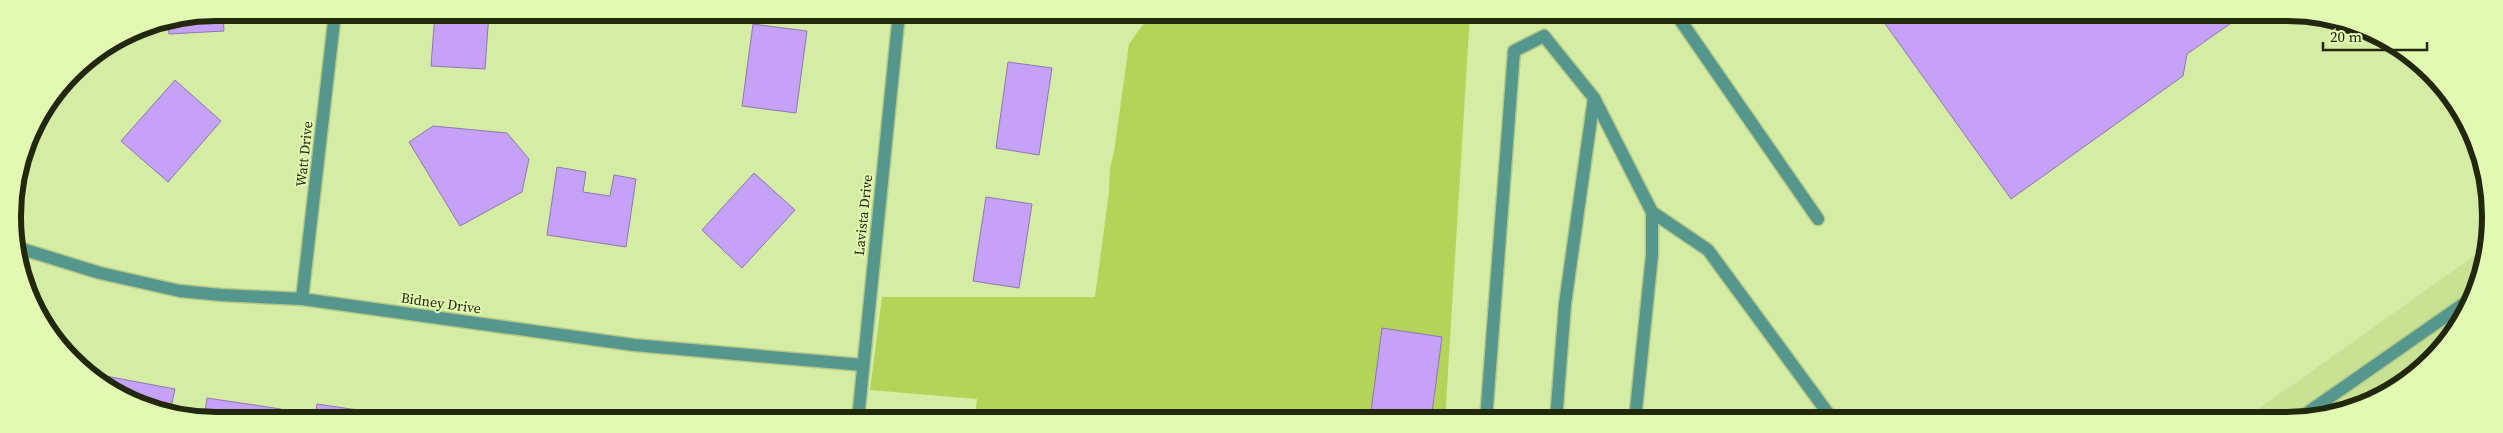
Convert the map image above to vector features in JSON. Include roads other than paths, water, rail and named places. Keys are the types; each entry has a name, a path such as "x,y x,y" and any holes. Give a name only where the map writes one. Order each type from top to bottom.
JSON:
{"street":[{"name":"Watt Drive","path":"302,299 334,21"},
{"name":"Lavista Drive","path":"859,412 898,21"},
{"path":"1681,21 1818,219"},
{"path":"1487,412 1514,51 1544,36 1594,98 1652,212 1652,255 1636,412"},
{"path":"1557,412 1565,304 1594,98"},
{"path":"1652,212 1708,250 1827,412"},
{"name":"Bidney Drive","path":"24,250 100,274 180,290 221,295 302,299 634,345 863,365"},
{"path":"2311,410 2460,306"}]}
